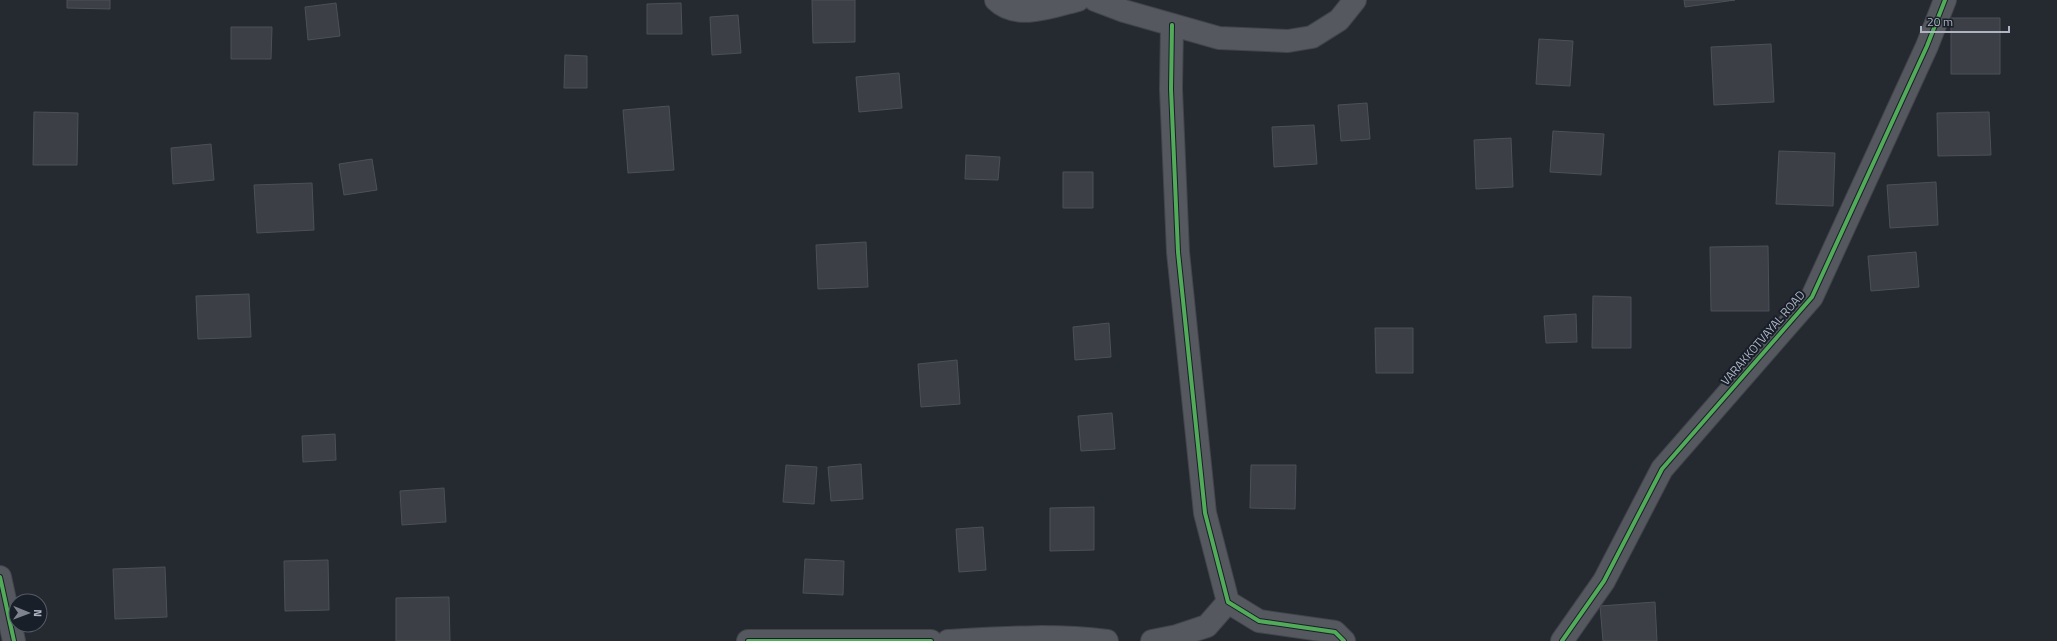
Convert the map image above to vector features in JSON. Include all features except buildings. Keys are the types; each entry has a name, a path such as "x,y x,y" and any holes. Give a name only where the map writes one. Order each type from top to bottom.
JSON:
{"street":[{"path":"996,0 1015,11 1036,10 1078,0"},
{"path":"1095,0 1124,11 1219,38 1288,41 1312,37 1339,20 1355,0"},
{"name":"VARAKKOTVAYAL ROAD","path":"1562,641 1604,581 1662,469 1812,297 1927,46 1945,0"},
{"path":"1172,25 1171,90 1179,260 1205,513 1228,602 1260,621 1335,632 1344,641"},
{"path":"0,577 14,641"},
{"path":"1152,641 1177,636 1207,626 1228,602"},
{"path":"948,641 1015,637 1107,641"},
{"path":"748,641 931,641"}],"cycle path":[{"path":"1562,641 1604,581 1662,469 1812,297 1927,46 1945,0"},
{"path":"1172,25 1171,89 1178,252 1205,513 1228,602 1259,621 1335,632 1344,641"},
{"path":"0,577 14,641"},
{"path":"748,641 931,641"}]}
